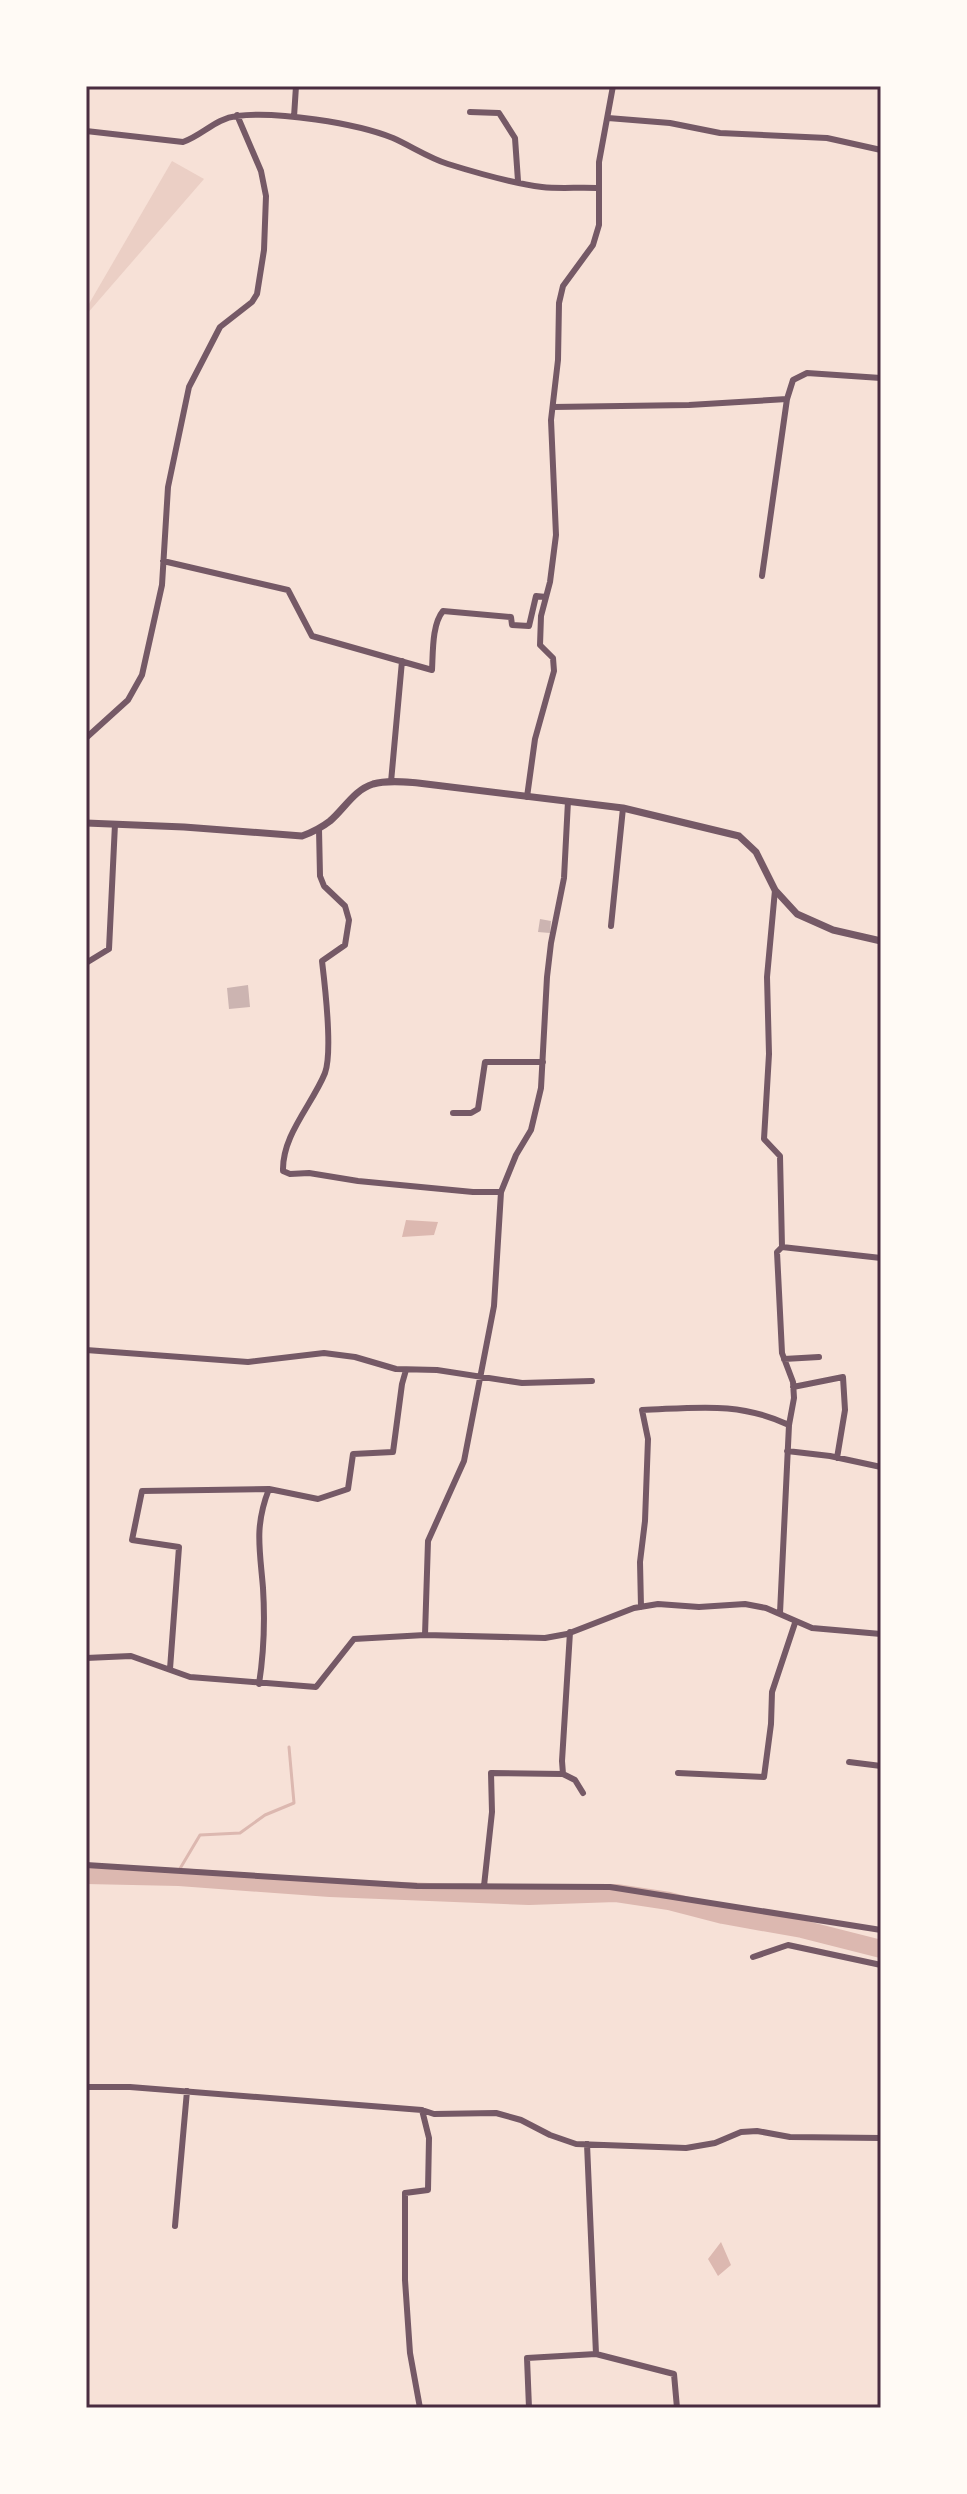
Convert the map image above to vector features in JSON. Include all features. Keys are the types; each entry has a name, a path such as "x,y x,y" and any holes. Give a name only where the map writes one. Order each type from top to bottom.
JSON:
{"street":[{"path":"294,117 296,86"},
{"path":"527,797 535,739 554,671 553,658 540,645 541,616 554,559 556,535 551,420 558,360 559,303 563,286 593,245 599,225 599,162 613,86"},
{"path":"470,112 499,113 515,138 518,181"},
{"path":"86,738 128,700 142,675 162,585 168,487 189,387 220,327 252,302 257,294 264,250 266,196 261,171 237,115"},
{"path":"86,131 183,142 195,138 218,121 237,115 294,117 346,125 390,137 445,163 542,187 597,188"},
{"path":"608,118 670,123 720,133 827,138 881,150"},
{"path":"762,576 787,399 793,380 807,373 881,378"},
{"path":"553,407 689,405 787,399"},
{"path":"163,561 288,590 312,636 432,670 436,629 443,611 511,617 512,625 529,626 536,596 546,597"},
{"path":"391,782 402,661"},
{"path":"86,823 302,836 319,829 357,792 373,784 391,782 623,808 739,836 756,852 775,890 797,914 833,930 881,941"},
{"path":"425,1635 428,1541 464,1461 494,1306 501,1192 516,1155 531,1130 541,1088 547,977 564,878 568,801"},
{"path":"611,926 623,808"},
{"path":"86,963 109,949 115,824"},
{"path":"319,829 320,876 324,886 345,906 349,920 345,945 322,961 326,1070 293,1133 283,1158 283,1171 358,1181 501,1192"},
{"path":"775,890 767,977 769,1054 764,1139 780,1156 782,1247 777,1252 778,1315 784,1359 794,1398 787,1451 780,1613"},
{"path":"453,1113 471,1113 478,1109 485,1062 543,1062"},
{"path":"782,1247 881,1258"},
{"path":"86,1350 248,1362 324,1353 406,1370 437,1370 481,1379 522,1383 592,1381"},
{"path":"784,1359 819,1357"},
{"path":"170,1669 179,1547 132,1540 142,1491 269,1489 318,1499 348,1489 353,1454 393,1452 406,1370"},
{"path":"793,1387 843,1377 845,1410 837,1458"},
{"path":"641,1607 640,1562 648,1439 642,1410 727,1407 764,1413 789,1425"},
{"path":"787,1451 881,1467"},
{"path":"259,1684 264,1651 258,1529 269,1489"},
{"path":"86,1658 131,1656 190,1677 316,1687 354,1639 425,1635 545,1638 658,1604 699,1607 745,1604 780,1613 795,1623 812,1628 881,1634"},
{"path":"678,1773 764,1777 772,1692 795,1623"},
{"path":"563,1774 570,1632"},
{"path":"849,1762 881,1766"},
{"path":"484,1886 492,1812 491,1773 563,1774 575,1780 583,1793"},
{"path":"86,1865 417,1886 610,1887 881,1930"},
{"path":"753,1957 788,1945 881,1965"},
{"path":"86,2087 187,2091 422,2110 434,2114 496,2113 521,2120 576,2144 686,2148 715,2143 741,2132 757,2131 790,2137 881,2138"},
{"path":"175,2226 187,2091"},
{"path":"420,2408 410,2353 404,2247 405,2193 428,2190 429,2138 422,2110"},
{"path":"587,2144 596,2354"},
{"path":"529,2408 527,2358 596,2354 674,2374 677,2408"}],"shaded area":[{"path":"172,161 204,179 86,315 86,309"},
{"path":"406,1220 438,1222 434,1235 402,1237"},
{"path":"721,2242 731,2265 718,2276 708,2259"}],"building":[{"path":"540,919 551,921 550,933 538,932"},
{"path":"248,985 250,1007 229,1009 227,988"}],"waterway":[{"path":"175,1877 200,1835 240,1833 265,1815 294,1803 289,1747"},
{"path":"86,1875 179,1877 330,1888 529,1896 616,1893 802,1929 881,1949"}]}
